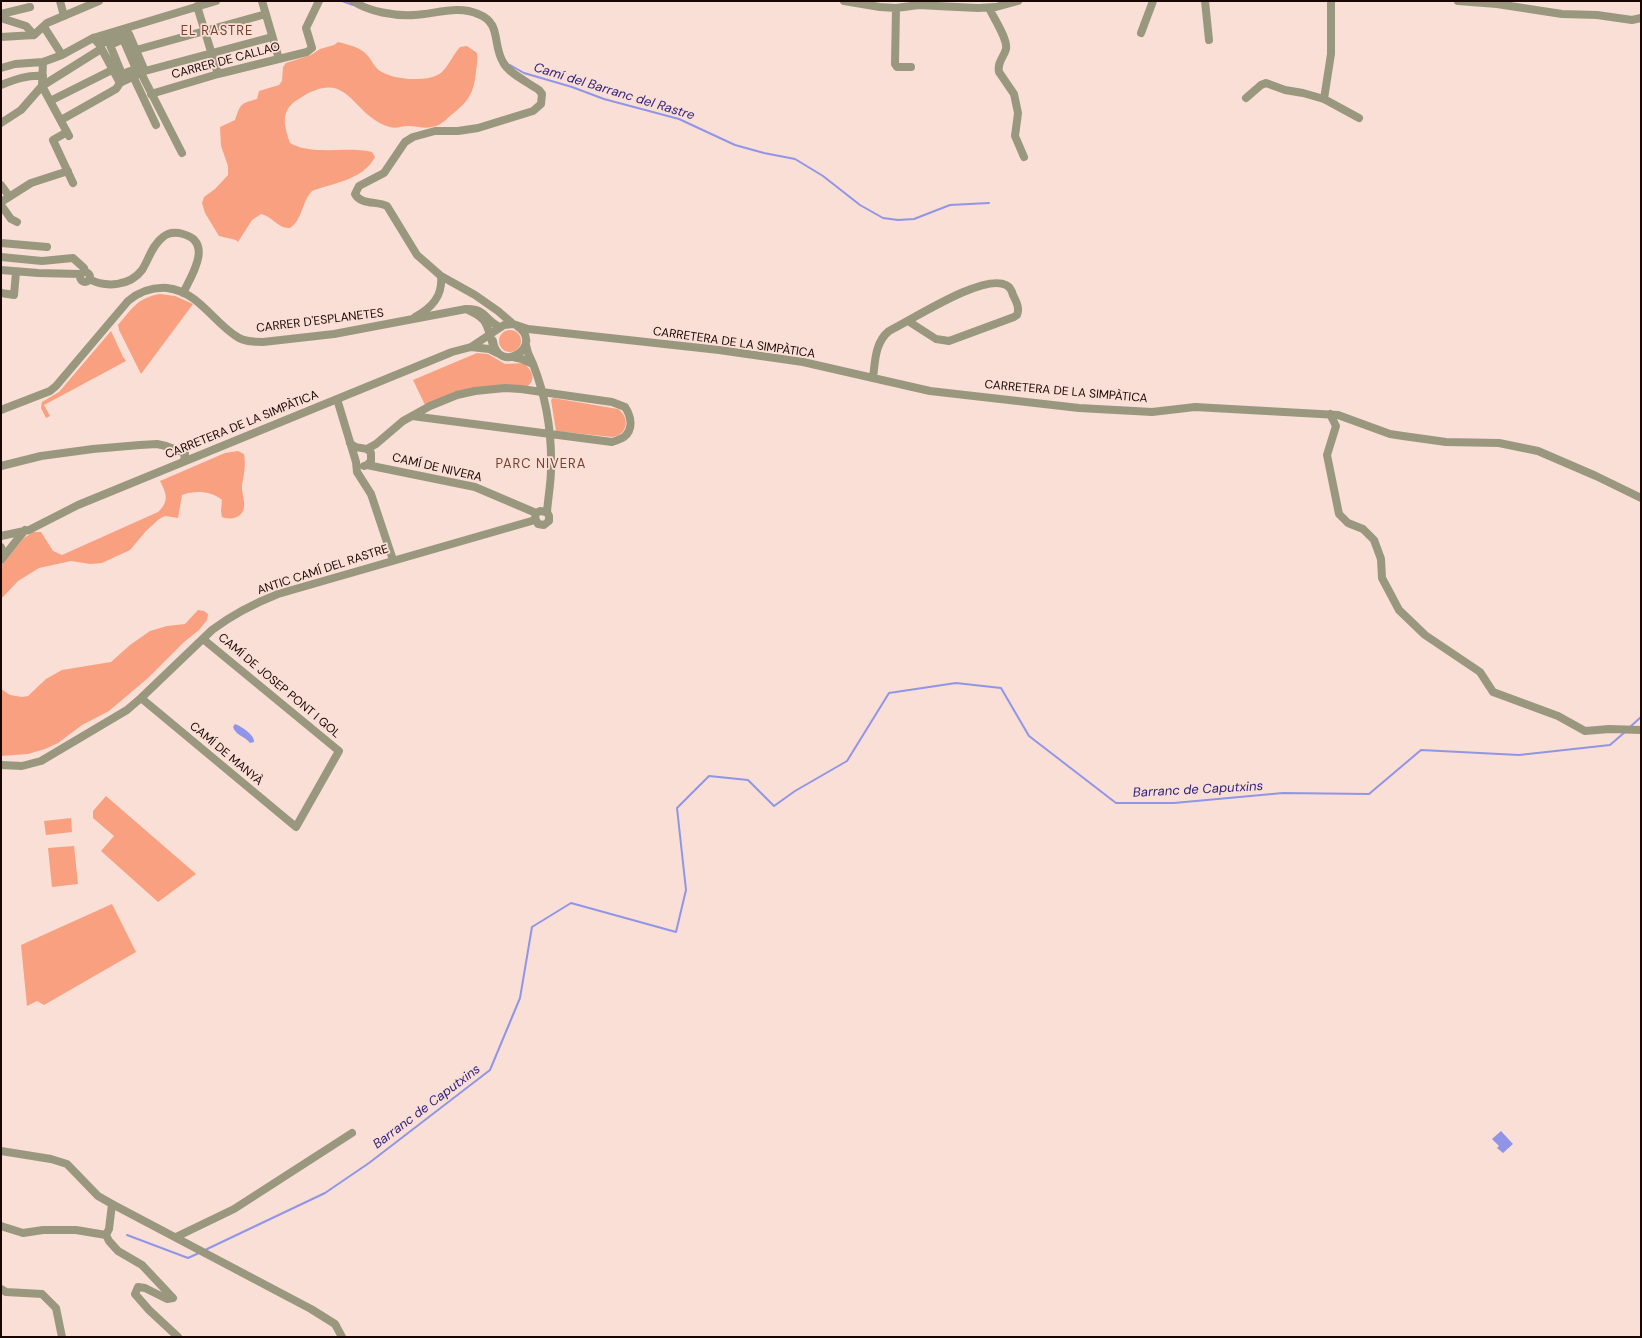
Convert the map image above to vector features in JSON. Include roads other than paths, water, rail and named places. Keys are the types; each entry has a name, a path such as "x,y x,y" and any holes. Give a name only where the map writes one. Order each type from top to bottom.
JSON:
{"street":[{"path":"60,1 64,16"},
{"path":"1,37 34,35 47,23 99,1"},
{"path":"1,68 15,64 43,62 62,55 93,38 128,31 216,1"},
{"path":"262,1 279,59"},
{"name":"CARRER DE CALLAO","path":"151,94 218,74 307,52 312,48 306,28 319,1"},
{"path":"353,1 362,7 387,13 414,15 458,10 470,11 482,16 493,24 503,63 506,68 539,90 542,94 541,104 533,111 478,128 458,131 435,131 413,137 405,142 384,173 359,186 355,194 357,198 362,201 376,202 387,206 417,255 441,276 475,294 524,332 528,353 543,392 549,434 551,470 547,512 550,518 546,524 540,525 536,517 540,511 547,512"},
{"path":"844,1 896,8 919,5 954,4 989,8 1018,1"},
{"path":"910,1 919,5"},
{"path":"1141,33 1153,1"},
{"path":"1205,1 1209,40"},
{"path":"1324,99 1331,54 1331,1"},
{"path":"1458,1 1497,4 1562,14 1597,15 1632,20 1641,18"},
{"path":"198,6 204,31 218,74"},
{"path":"1,14 30,7"},
{"path":"896,8 895,64 898,67 910,67"},
{"path":"989,8 1006,44 1005,51 998,68 999,72 1014,94 1018,113 1015,136 1024,157"},
{"path":"136,50 266,14"},
{"path":"1,18 26,26 34,35"},
{"path":"44,27 62,55"},
{"path":"1,123 21,110 42,86 100,47 128,31"},
{"path":"128,31 136,50 139,72 156,125"},
{"path":"61,120 116,89 120,83 139,72 272,37"},
{"path":"93,38 100,47 120,83"},
{"path":"43,62 42,86 68,134 53,140 73,183"},
{"path":"50,101 112,70"},
{"path":"139,72 182,153"},
{"path":"1,85 22,77 43,76"},
{"path":"1246,98 1261,85 1266,83 1285,90 1324,99 1359,118"},
{"path":"17,222 4,214 1,203 9,196 31,183 68,170"},
{"path":"1,185 9,196"},
{"path":"1,270 85,275 98,284 107,285 125,282 141,271 155,244 162,237 170,233 177,233 185,235 196,242 199,252 198,264 183,293"},
{"path":"1,243 47,247"},
{"path":"1,257 42,261 73,258 84,268 85,275"},
{"path":"1,293 14,295 16,272"},
{"path":"407,321 423,313 438,298 442,288 441,276"},
{"path":"873,378 881,338 889,331 908,321 979,285 992,283 1006,285 1009,288 1018,308 1017,315 1014,317 949,341 936,339 908,321"},
{"name":"CARRER D'ESPLANETES","path":"1,410 50,391 56,386 100,332 128,301 144,291 162,288 174,289 199,302 224,326 240,338 251,342 334,334 466,309 481,311 494,324 500,327"},
{"path":"466,309 478,315 487,324 493,345 499,354 522,358 533,364"},
{"path":"493,345 493,337 502,322 498,311"},
{"path":"500,327 515,325"},
{"name":"CARRETERA DE LA SIMPÀTICA","path":"515,325 528,329 550,332 719,350 803,362 930,391 1112,411 1152,412 1195,407 1338,415 1390,434 1446,442 1500,443 1538,452 1596,476 1641,498"},
{"name":"CARRETERA DE LA SIMPÀTICA","path":"1,536 29,530 78,506 184,461 452,352 471,347 500,327"},
{"name":"CARRETERA DE LA SIMPÀTICA","path":"526,343 538,334 550,332"},
{"path":"512,357 521,353 526,343"},
{"name":"CARRETERA DE LA SIMPÀTICA","path":"471,347 489,349 499,354"},
{"path":"393,560 371,494 358,472 365,458 376,444 393,428 412,416 444,400 475,391 505,388 612,402 626,407 630,415 630,427 624,437 612,442 412,416"},
{"path":"337,399 350,443 365,458"},
{"path":"1330,414 1336,426 1327,455 1339,514 1348,523 1363,529 1374,540 1381,559 1382,578 1399,610 1424,635 1480,672 1493,692 1558,716 1585,731 1609,729 1641,730"},
{"path":"1,466 24,459 93,449 157,444 181,450 185,453 184,461"},
{"name":"CAMÍ DE NIVERA","path":"365,458 475,487 536,517"},
{"name":"ANTIC CAMÍ DEL RASTRE","path":"1,765 28,766 42,761 116,717 141,698 223,622 262,600 536,517"},
{"path":"3,558 25,530"},
{"path":"1,546 3,558"},
{"name":"CAMÍ DE JOSEP PONT I GOL","path":"204,639 339,751 296,827"},
{"name":"CAMÍ DE MANYÀ","path":"141,698 296,827"},
{"path":"1,773 11,766"},
{"path":"176,1237 234,1209 352,1133"},
{"path":"1,1151 51,1159 67,1164 98,1196 311,1309 335,1324 342,1337"},
{"path":"112,1204 106,1235 109,1241 118,1251 142,1265 173,1298 167,1299 145,1288 138,1287 135,1294 149,1310 178,1337"},
{"path":"1,1226 23,1233 43,1230 76,1230 106,1235"},
{"path":"1,1290 6,1292 42,1294 56,1308 62,1337"}],"water":[{"path":"235,724 250,734 254,739 254,742 250,743 238,734 233,727"},
{"path":"1501,1131 1513,1144 1503,1153 1497,1148 1499,1146 1492,1139"}],"waterway":[{"name":"Camí del Barranc del Rastre","path":"342,1 353,5"},
{"name":"Camí del Barranc del Rastre","path":"510,65 524,73 572,87 604,99 679,119 735,145 764,153 795,159 823,176 860,205 883,218 898,220 914,219 950,205 989,203"},
{"name":"Barranc de Caputxins","path":"205,1250 325,1193 369,1163 490,1070 520,998 532,927 571,903 676,932 686,890 677,808 709,776 748,780 774,806 795,791 847,761 889,693 956,683 1001,688 1029,736 1116,803 1174,803 1283,793 1369,794 1421,750 1519,755 1610,745 1625,732"},
{"name":"Barranc de Caputxins","path":"1630,727 1641,717"},
{"name":"Barranc de Caputxins","path":"127,1235 188,1258 199,1253"}],"district":[{"name":"EL RASTRE","path":"217,32"},
{"name":"PARC NIVERA","path":"541,465"}]}
